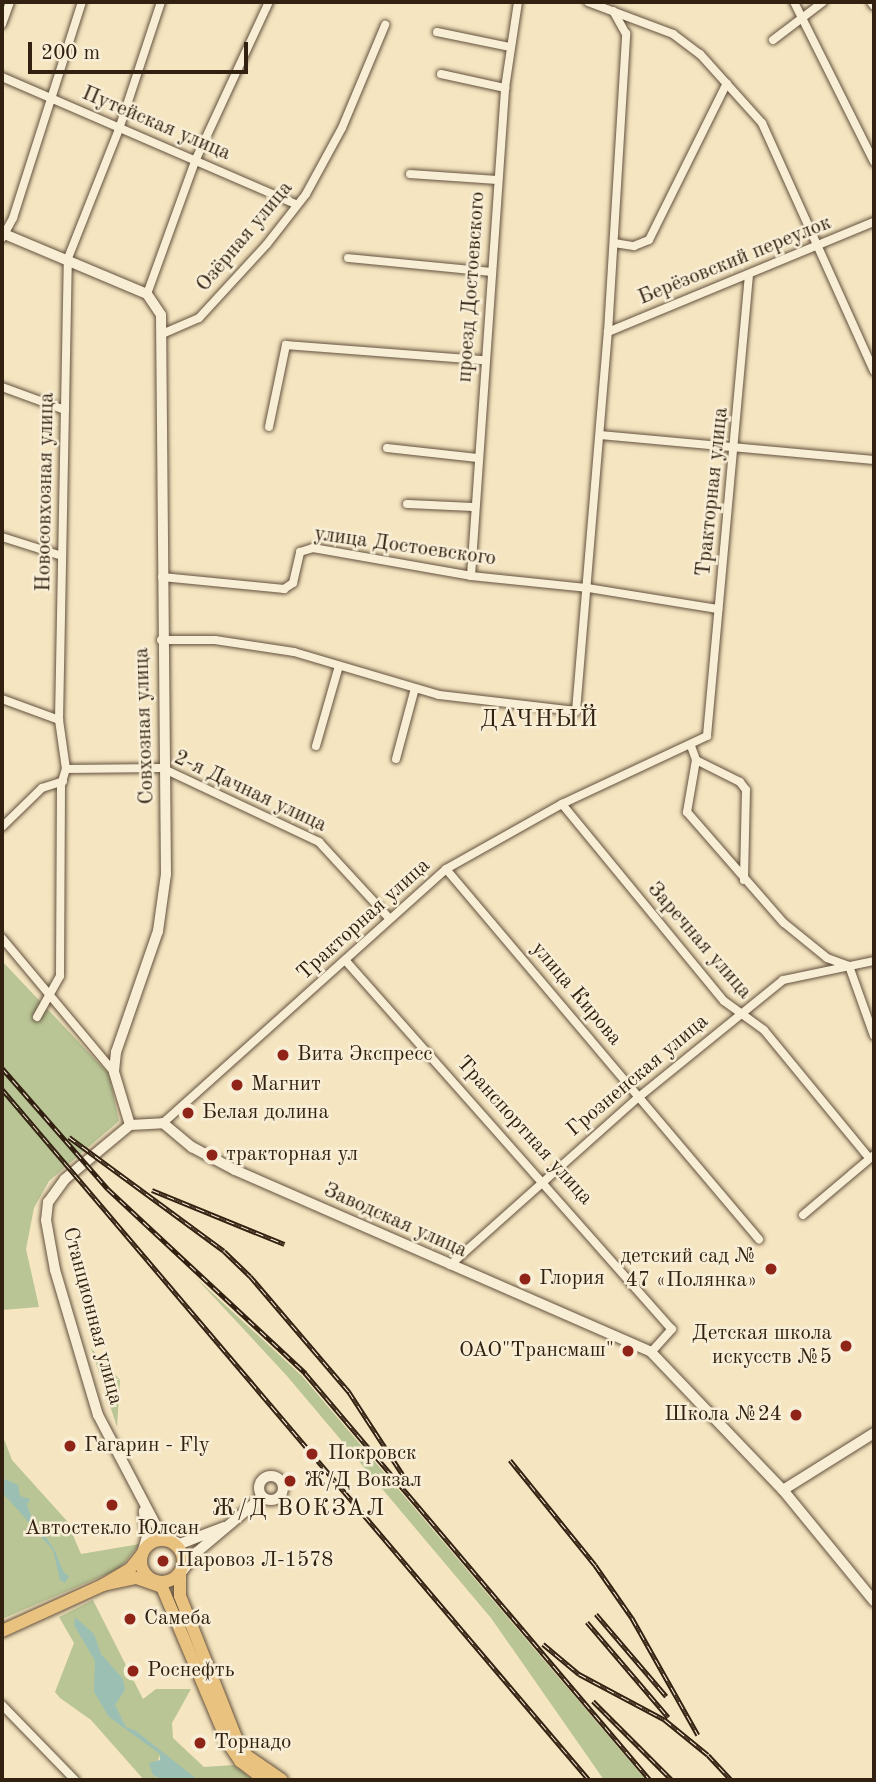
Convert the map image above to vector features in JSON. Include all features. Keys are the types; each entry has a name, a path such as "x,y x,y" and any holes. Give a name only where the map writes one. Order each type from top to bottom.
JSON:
{"main road":[{"path":"2,1631 103,1585 130,1569 154,1541 169,1541 183,1556 180,1596 237,1740 247,1756 282,1780"},
{"path":"142,1554 142,1570 171,1599 228,1742 240,1761 265,1780"},
{"path":"103,1585 125,1579 169,1582 180,1574"}],"street":[{"path":"2,24 10,2"},
{"path":"82,2 49,98 13,218 2,235 68,258 147,294 196,159 269,2"},
{"name":"Новосовхозная улица","path":"53,996 60,976 62,781 66,769 59,720 68,258 118,129 161,2"},
{"name":"проезд Достоевского","path":"471,576 483,360 497,180 505,88 518,2"},
{"path":"588,2 603,3 613,11 673,34 727,83 762,123 799,199 814,246 874,371"},
{"path":"794,2 805,16 874,162"},
{"path":"773,40 823,2"},
{"path":"871,2 874,6"},
{"path":"161,640 215,640 294,653 415,688 498,704 576,711 614,243 625,34 613,11"},
{"name":"Озёрная улица","path":"162,334 199,318 267,244 296,204 342,128 385,25"},
{"path":"437,32 510,47"},
{"path":"441,74 505,88"},
{"name":"Путейская улица","path":"2,77 296,204"},
{"path":"614,243 634,246 649,240 727,83"},
{"path":"410,174 497,180"},
{"name":"Берёзовский переулок","path":"608,332 874,222"},
{"path":"348,258 490,272"},
{"name":"Тракторная улица","path":"163,1123 345,960 388,917 446,869 562,804 691,746 706,736 710,721 749,275"},
{"name":"Совхозная улица","path":"114,1072 164,905 167,817 162,768 162,334 161,315 147,294"},
{"path":"269,427 286,345 483,360"},
{"path":"2,387 65,410"},
{"path":"600,435 735,450 874,460"},
{"path":"387,448 477,458"},
{"path":"407,504 474,507"},
{"path":"2,537 62,556"},
{"name":"улица Достоевского","path":"162,577 284,589 293,583 300,552 307,547 471,576 588,588 718,609"},
{"path":"316,746 339,666"},
{"path":"396,759 415,688"},
{"path":"2,699 59,720"},
{"path":"691,746 696,760 687,812 744,880 805,942 827,958 849,966 874,1037"},
{"path":"696,760 740,782 746,790 744,880"},
{"name":"2-я Дачная улица","path":"66,769 162,768 320,842 388,917"},
{"path":"2,827 42,788 62,781"},
{"name":"Заречная улица","path":"562,804 659,925 740,1014 764,1030 872,1156 803,1215"},
{"name":"улица Кирова","path":"446,869 759,1240"},
{"path":"2,938 114,1072 130,1125 163,1123"},
{"name":"Транспортная улица","path":"345,960 543,1180 672,1329 651,1352"},
{"name":"Грозненская улица","path":"450,1265 640,1096 783,980 874,961"},
{"path":"37,1017 53,996"},
{"name":"Заводская улица","path":"163,1123 216,1161 651,1352"},
{"name":"Станционная улица","path":"130,1125 56,1189 46,1220 55,1270 98,1415 142,1501 169,1541"},
{"path":"651,1352 783,1490 870,1589 874,1601"},
{"path":"783,1490 874,1433"},
{"path":"180,1574 224,1527 262,1497"},
{"name":"Станционная улица","path":"142,1501 147,1537 142,1554"},
{"path":"169,1541 188,1544 224,1527"},
{"path":"2,1705 75,1780"}],"green space":[{"path":"2,961 109,1074 119,1121 49,1181 34,1208 26,1249 39,1307 2,1310"},
{"path":"196,1278 302,1376 646,1780 604,1780 491,1618 287,1376"},
{"path":"91,1348 120,1380 117,1427"},
{"path":"2,1434 12,1460 67,1521 81,1554 140,1544 119,1569 2,1619"},
{"path":"93,1600 143,1699 156,1689 191,1689 172,1723 173,1738 204,1767 234,1765 253,1780 198,1780 160,1755 153,1775 162,1780 144,1780 91,1720 60,1698 55,1692 74,1643 59,1617"}],"water":[{"path":"2,1478 18,1485 20,1496 30,1499 27,1505 32,1518 54,1549 64,1573 69,1576 65,1583 60,1580 53,1550 2,1492"},
{"path":"75,1617 94,1634 101,1654 123,1679 125,1690 115,1705 126,1727 136,1731 198,1780 162,1780 153,1775 149,1763 160,1760 160,1754 109,1717 94,1692 95,1661 74,1625"}],"railway":[{"path":"2,1068 108,1189 305,1373 650,1780"},
{"path":"2,1089 589,1780"},
{"path":"69,1137 224,1251 250,1276 349,1392 410,1486"},
{"path":"152,1190 284,1244"},
{"path":"510,1460 595,1565 632,1618 698,1735"},
{"path":"596,1614 666,1696"},
{"path":"587,1622 668,1717"},
{"path":"543,1644 579,1674 665,1720 708,1755 731,1780"},
{"path":"593,1701 672,1780"}],"place":[{"name":"Вита Экспресс","path":"283,1055"},
{"name":"Магнит","path":"237,1085"},
{"name":"Белая долина","path":"188,1113"},
{"name":"тракторная ул","path":"212,1155"},
{"name":"детский сад № 47 «Полянка»","path":"771,1269"},
{"name":"Глория","path":"525,1279"},
{"name":"Детская школа искусств №5","path":"846,1346"},
{"name":"ОАО\"Трансмаш\"","path":"628,1351"},
{"name":"Школа №24","path":"796,1415"},
{"name":"Гагарин - Fly","path":"70,1446"},
{"name":"Покровск","path":"312,1454"},
{"name":"Ж/Д Вокзал","path":"290,1481"},
{"name":"Автостекло Юлсан","path":"112,1505"},
{"name":"Паровоз Л-1578","path":"163,1561"},
{"name":"Самеба","path":"130,1619"},
{"name":"Роснефть","path":"133,1671"},
{"name":"Торнадо","path":"200,1743"}],"district":[{"name":"ДАЧНЫЙ","path":"540,720"},
{"name":"Ж/Д ВОКЗАЛ","path":"299,1509"}]}
